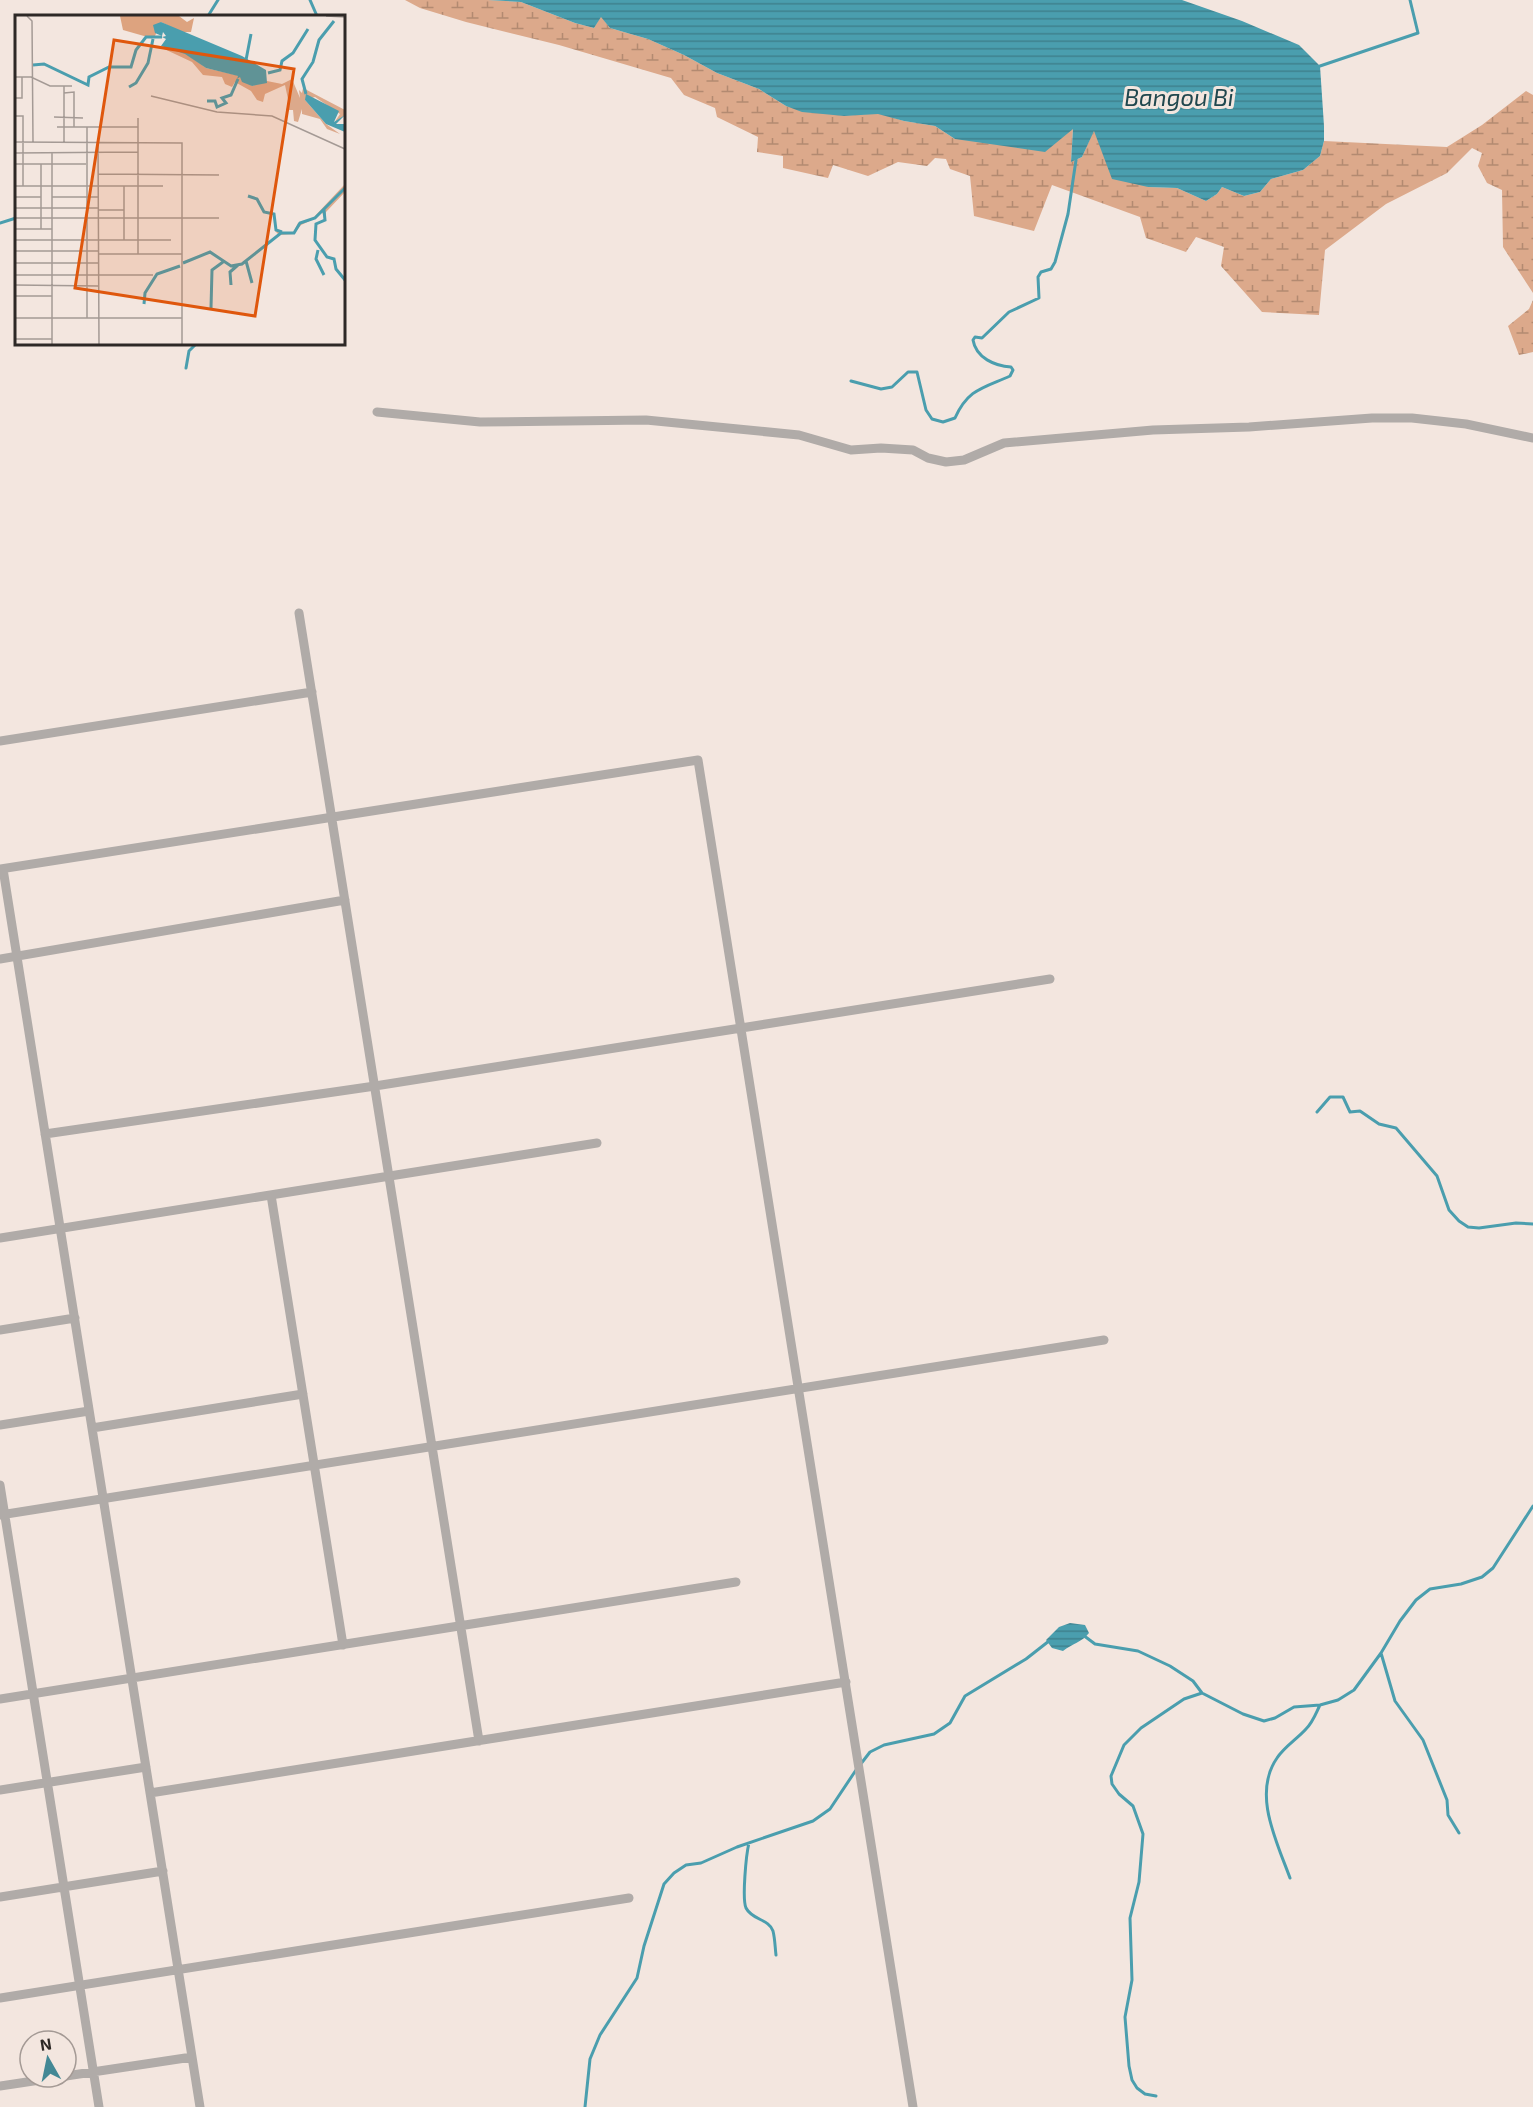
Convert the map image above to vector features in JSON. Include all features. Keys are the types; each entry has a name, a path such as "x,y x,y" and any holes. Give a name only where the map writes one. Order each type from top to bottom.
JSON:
{"street":[{"path":"377,412 480,422 646,420 799,435 851,450 881,448 913,450 928,458 946,462 964,460 1004,443 1153,430 1249,427 1372,418 1412,418 1455,423 1533,438"},
{"path":"299,613 479,1740"},
{"path":"0,741 312,692"},
{"path":"200,2107 2,869 698,760 913,2107"},
{"path":"0,959 345,900"},
{"path":"45,1134 375,1086 1050,979"},
{"path":"0,1238 597,1143"},
{"path":"271,1195 343,1645"},
{"path":"0,1330 75,1318"},
{"path":"2,1515 1104,1340"},
{"path":"92,1428 303,1394"},
{"path":"0,1425 90,1411"},
{"path":"0,1485 2,1515 99,2107"},
{"path":"0,1699 736,1582"},
{"path":"150,1793 846,1682"},
{"path":"0,1790 146,1767"},
{"path":"0,1897 163,1871"},
{"path":"0,1998 629,1898"},
{"path":"78,2074 192,2057"},
{"path":"0,2086 18,2083"}],"green space":[{"path":"405,0 521,2 594,28 601,16 610,28 648,39 717,73 759,89 786,106 844,116 878,113 904,121 935,126 955,139 1073,128 1071,162 1082,157 1094,130 1148,187 1177,188 1206,201 1217,194 1222,187 1244,196 1260,192 1271,179 1303,170 1320,156 1324,141 1447,147 1482,125 1526,91 1533,95 1533,293 1503,247 1502,190 1487,183 1478,166 1482,153 1472,148 1447,173 1386,204 1325,250 1319,315 1262,312 1221,266 1224,247 1196,237 1186,252 1146,238 1140,217 1052,185 1034,231 974,216 970,176 950,169 946,159 935,158 927,166 898,162 868,176 833,165 828,178 783,168 783,156 757,152 758,137 717,117 715,108 684,95 671,78 559,45 466,22 420,8"},
{"path":"1533,300 1533,352 1519,355 1508,326 1529,309"}],"water":[{"name":"Bangou Bi","path":"488,0 1182,0 1242,21 1299,45 1320,66 1324,141 1320,156 1303,170 1271,179 1260,192 1244,196 1222,187 1217,194 1206,201 1177,188 1148,187 1112,179 1094,131 1082,157 1071,162 1073,129 1045,152 955,139 935,126 878,114 844,116 802,112 786,106 759,89 717,73 648,39 610,28 601,17 594,28 521,2"},
{"path":"1070,1623 1085,1625 1089,1633 1063,1651 1052,1648 1046,1640 1059,1627"}],"waterway":[{"path":"209,15 218,0"},
{"path":"310,0 317,15"},
{"path":"1320,66 1418,33 1410,0"},
{"path":"851,381 881,389 892,387 908,372 917,372 926,410 932,419 943,422 955,418 971,395 1010,376 1013,370 1011,367 987,360 978,352 973,340 975,337 982,338 1009,312 1039,298 1038,277 1041,272 1051,269 1055,262 1068,214 1076,160"},
{"path":"0,223 15,218"},
{"path":"186,368 189,351 195,345"},
{"path":"1317,1112 1330,1097 1343,1097 1350,1112 1360,1111 1379,1124 1396,1128 1437,1176 1449,1210 1468,1227 1533,1224"},
{"path":"1083,1635 1095,1644 1138,1651 1170,1666 1193,1681 1202,1693 1243,1714 1264,1721 1275,1718 1294,1707 1320,1705 1338,1700 1354,1690 1416,1600 1430,1589 1461,1584 1482,1577 1493,1568 1533,1506"},
{"path":"860,1765 870,1752 884,1745 934,1734 950,1723 965,1696 1026,1659 1049,1641"},
{"path":"1381,1653 1395,1701 1423,1740 1447,1800 1448,1815 1459,1833"},
{"path":"1156,2096 1145,2094 1132,2080 1125,2017 1132,1980 1130,1918 1139,1882 1143,1834 1133,1806 1119,1794 1112,1784 1111,1776 1124,1745 1141,1728 1184,1699 1202,1693"},
{"path":"1290,1878 1269,1818 1267,1787 1270,1772 1277,1758 1308,1726 1320,1705"},
{"path":"585,2107 590,2059 600,2035 637,1978 644,1946 664,1884 686,1865 701,1863 737,1847 813,1821 830,1809 856,1770"},
{"path":"749,1843 744,1887 746,1908 752,1915 771,1927 776,1955"}]}
